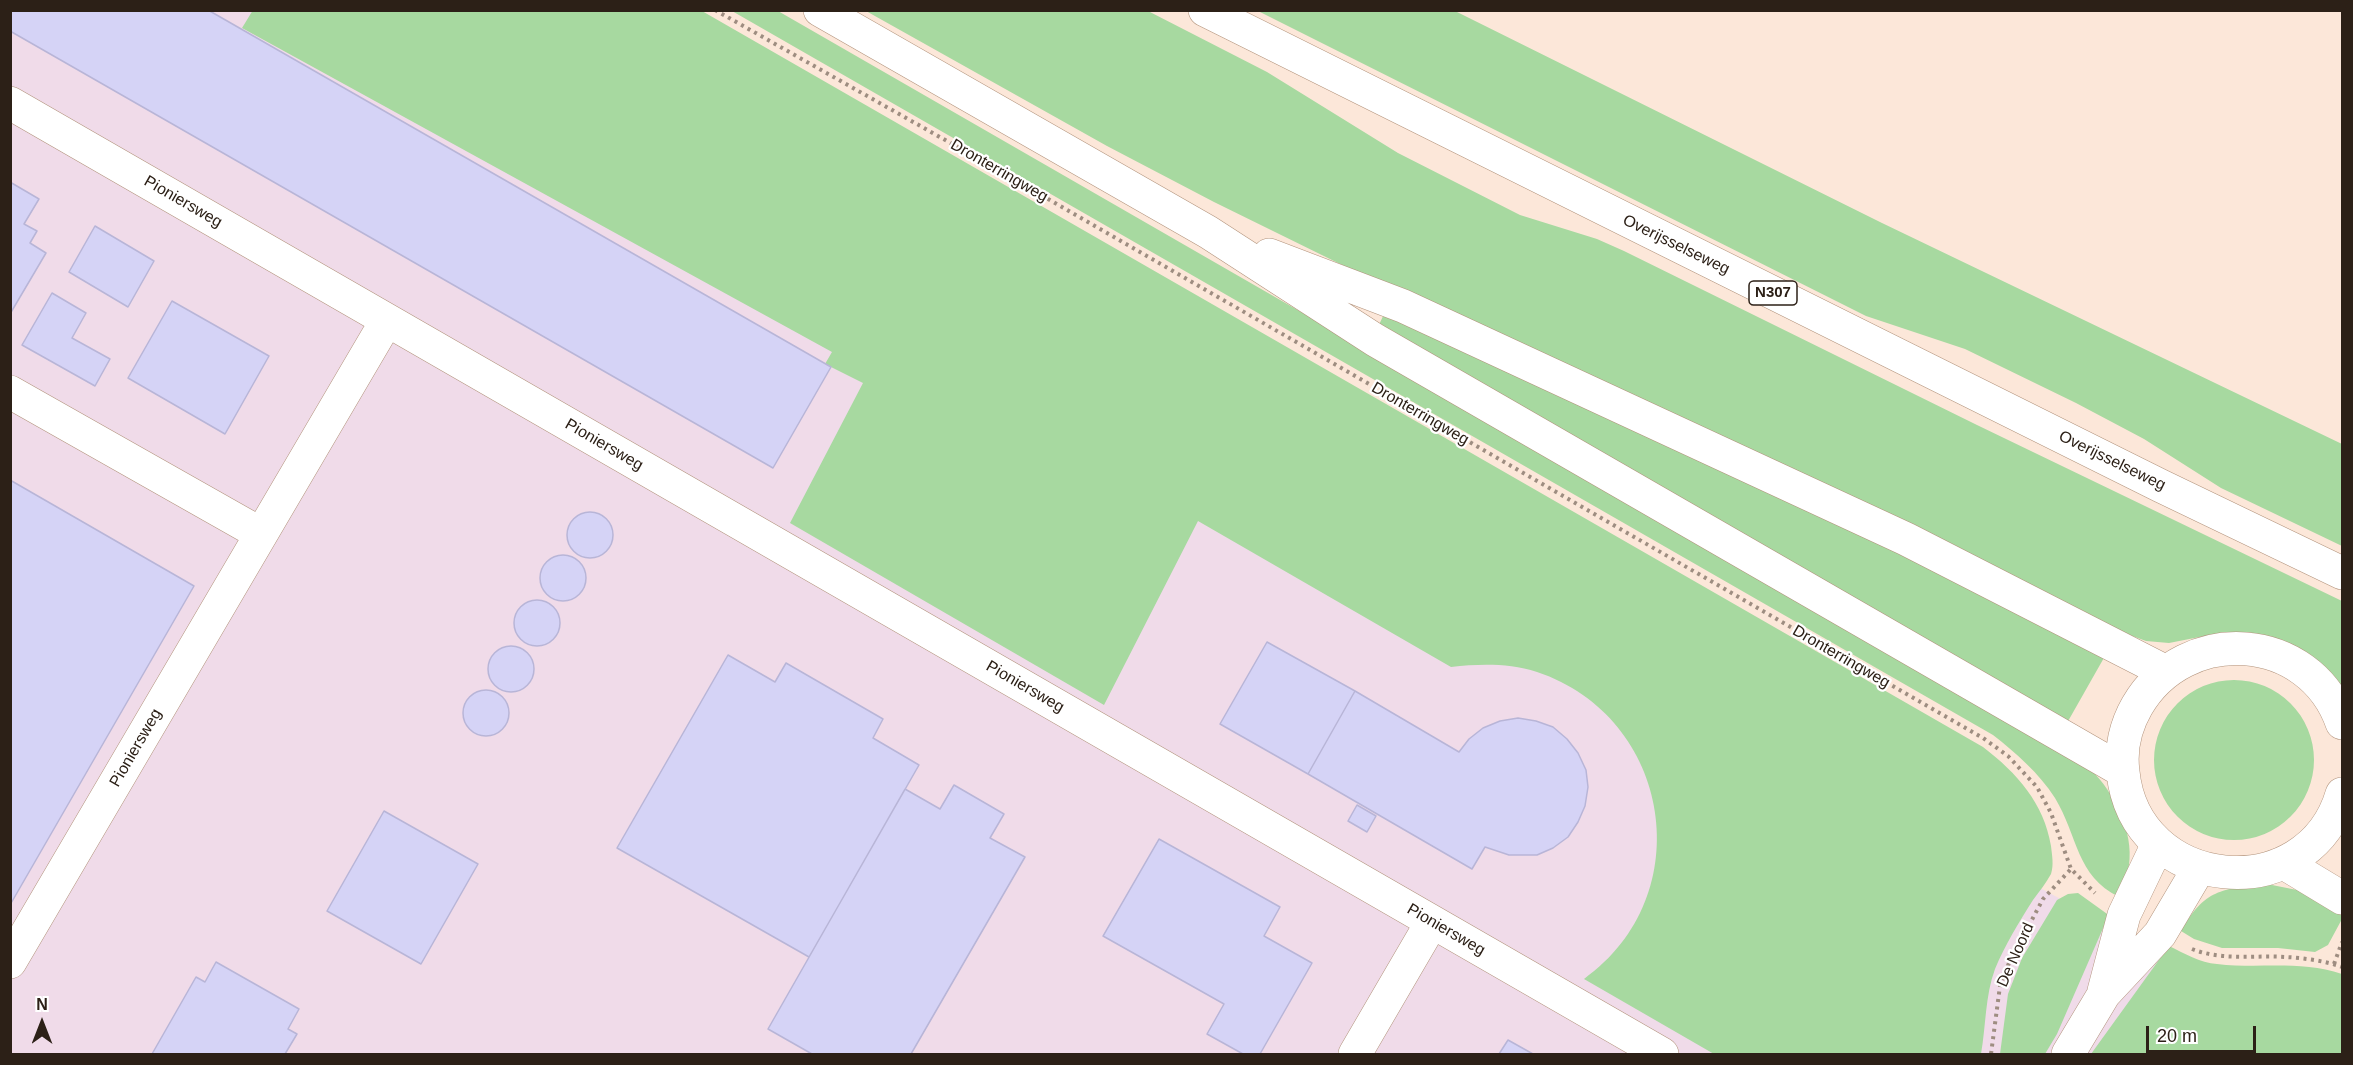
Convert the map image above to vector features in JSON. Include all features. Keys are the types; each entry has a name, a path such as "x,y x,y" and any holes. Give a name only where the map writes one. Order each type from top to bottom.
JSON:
{"main road":[{"path":"820,10 1208,232 1375,340 2123,771"},
{"name":"Overijsselseweg","path":"1205,10 2150,481 2343,573"},
{"name":"Pioniersweg","path":"10,103 1662,1054"},
{"path":"1208,232 1413,311 1906,539 2166,672"},
{"name":"Pioniersweg","path":"10,962 387,320"},
{"path":"10,392 261,534"},
{"path":"2343,723 2330,697 2312,677 2291,662 2266,652 2240,648 2214,650 2188,658 2166,672 2146,692 2132,716 2123,743 2123,771 2129,798 2137,815 2158,844 2178,858 2199,868 2228,874 2257,872 2284,863 2316,841 2338,810 2343,794"},
{"path":"2104,994 2124,915 2158,844"},
{"path":"2284,863 2343,898"},
{"path":"2068,1054 2104,994 2160,934 2199,868"},
{"path":"1355,1054 1432,922"}],"path":[{"name":"Dronterringweg","path":"715,10 977,158 1983,738 2008,756 2037,787 2051,813 2072,870"},
{"name":"De Noord","path":"1991,1054 2000,987 2009,963 2043,900 2072,870"},
{"path":"2343,942 2334,964 2343,967"}],"shaded area":[{"path":"10,11 670,11 1964,847 2317,1037 2342,1054 11,1054"}],"green space":[{"path":"253,10 702,11 1983,747 2018,778 2035,803 2047,830 2053,864 2051,874 2017,925 1995,969 1987,1000 1981,1054 1714,1054 1584,979 1621,944 1645,902 1656,857 1655,811 1642,767 1618,727 1583,695 1537,672 1494,665 1451,667 1198,521 1104,705 790,523 863,383 825,364 832,352 242,28"},
{"path":"732,11 778,11 2091,770 2114,801 2128,839 2129,865 2119,897 2094,878 2086,866 2063,812 2042,780 1993,735"},
{"path":"866,11 1148,11 1267,72 1398,153 1520,215 1597,239 1624,251 2342,601 2342,694 2282,641 2263,635 2225,632 2169,643 2146,641 2127,634 1393,290 1214,202 1107,146"},
{"path":"1258,11 1455,11 1882,223 2342,444 2342,546 2221,488 2144,439 2076,403 1965,349 1866,316"},
{"path":"1384,314 1805,506 2105,656 2067,723 1378,327"},
{"path":"2234,680 2250,681 2265,686 2279,693 2291,703 2301,715 2308,729 2313,744 2313,776 2308,791 2301,805 2291,817 2279,827 2265,834 2250,839 2234,840 2218,839 2203,834 2189,827 2177,817 2167,805 2160,791 2155,776 2154,760 2155,744 2160,729 2167,715 2177,703 2189,693 2203,686 2218,681"},
{"path":"2267,884 2297,890 2342,914 2342,919 2328,945 2315,952 2278,948 2222,948 2194,939 2181,931 2198,907 2216,894 2226,890"},
{"path":"2078,893 2110,916 2057,1034 2045,1054 2000,1054 2008,994 2022,958 2057,900 2068,894"},
{"path":"2169,946 2204,962 2311,967 2342,974 2342,1054 2091,1054"}],"building":[{"path":"10,10 208,10 831,367 773,468 10,31"},
{"path":"10,182 39,199 24,224 37,231 30,243 46,253 10,314"},
{"path":"95,226 154,261 128,307 69,272"},
{"path":"52,293 86,313 72,338 110,359 95,386 22,345"},
{"path":"172,301 269,356 225,434 128,378"},
{"path":"10,480 194,586 10,905"},
{"path":"590,512 599,513 607,518 612,526 612,544 607,552 599,557 590,558 581,557 573,552 568,544 567,535 568,526 573,518 581,513"},
{"path":"563,555 572,556 580,561 585,569 585,587 580,595 572,600 563,601 554,600 546,595 541,587 540,578 541,569 546,561 554,556"},
{"path":"542,600 554,606 559,614 559,632 554,640 546,645 532,646 520,640 515,632 514,618 520,606 528,601"},
{"path":"1267,642 1355,691 1308,774 1220,724"},
{"path":"511,646 520,647 528,652 533,660 533,678 528,686 520,691 511,692 502,691 494,686 489,678 488,669 489,660 494,652 502,647"},
{"path":"728,655 775,682 786,663 883,719 873,738 919,765 809,957 617,848"},
{"path":"486,690 495,691 503,696 508,704 508,722 503,730 495,735 486,736 477,735 469,730 464,722 463,713 464,704 469,696 477,691"},
{"path":"1355,691 1459,752 1469,739 1483,728 1500,721 1518,718 1553,727 1578,753 1586,770 1588,787 1585,806 1578,822 1568,837 1553,848 1537,855 1509,855 1485,847 1472,869 1308,774"},
{"path":"954,785 1004,814 990,838 1025,857 911,1054 812,1054 768,1029 905,789 940,809"},
{"path":"1357,805 1376,816 1367,832 1348,821"},
{"path":"384,811 478,864 421,964 327,911"},
{"path":"1159,839 1280,907 1264,936 1312,963 1260,1054 1243,1054 1207,1034 1224,1004 1103,936"},
{"path":"216,962 299,1009 288,1029 297,1034 285,1054 152,1054 196,977 205,982"},
{"path":"1508,1040 1533,1054 1499,1054"}]}
